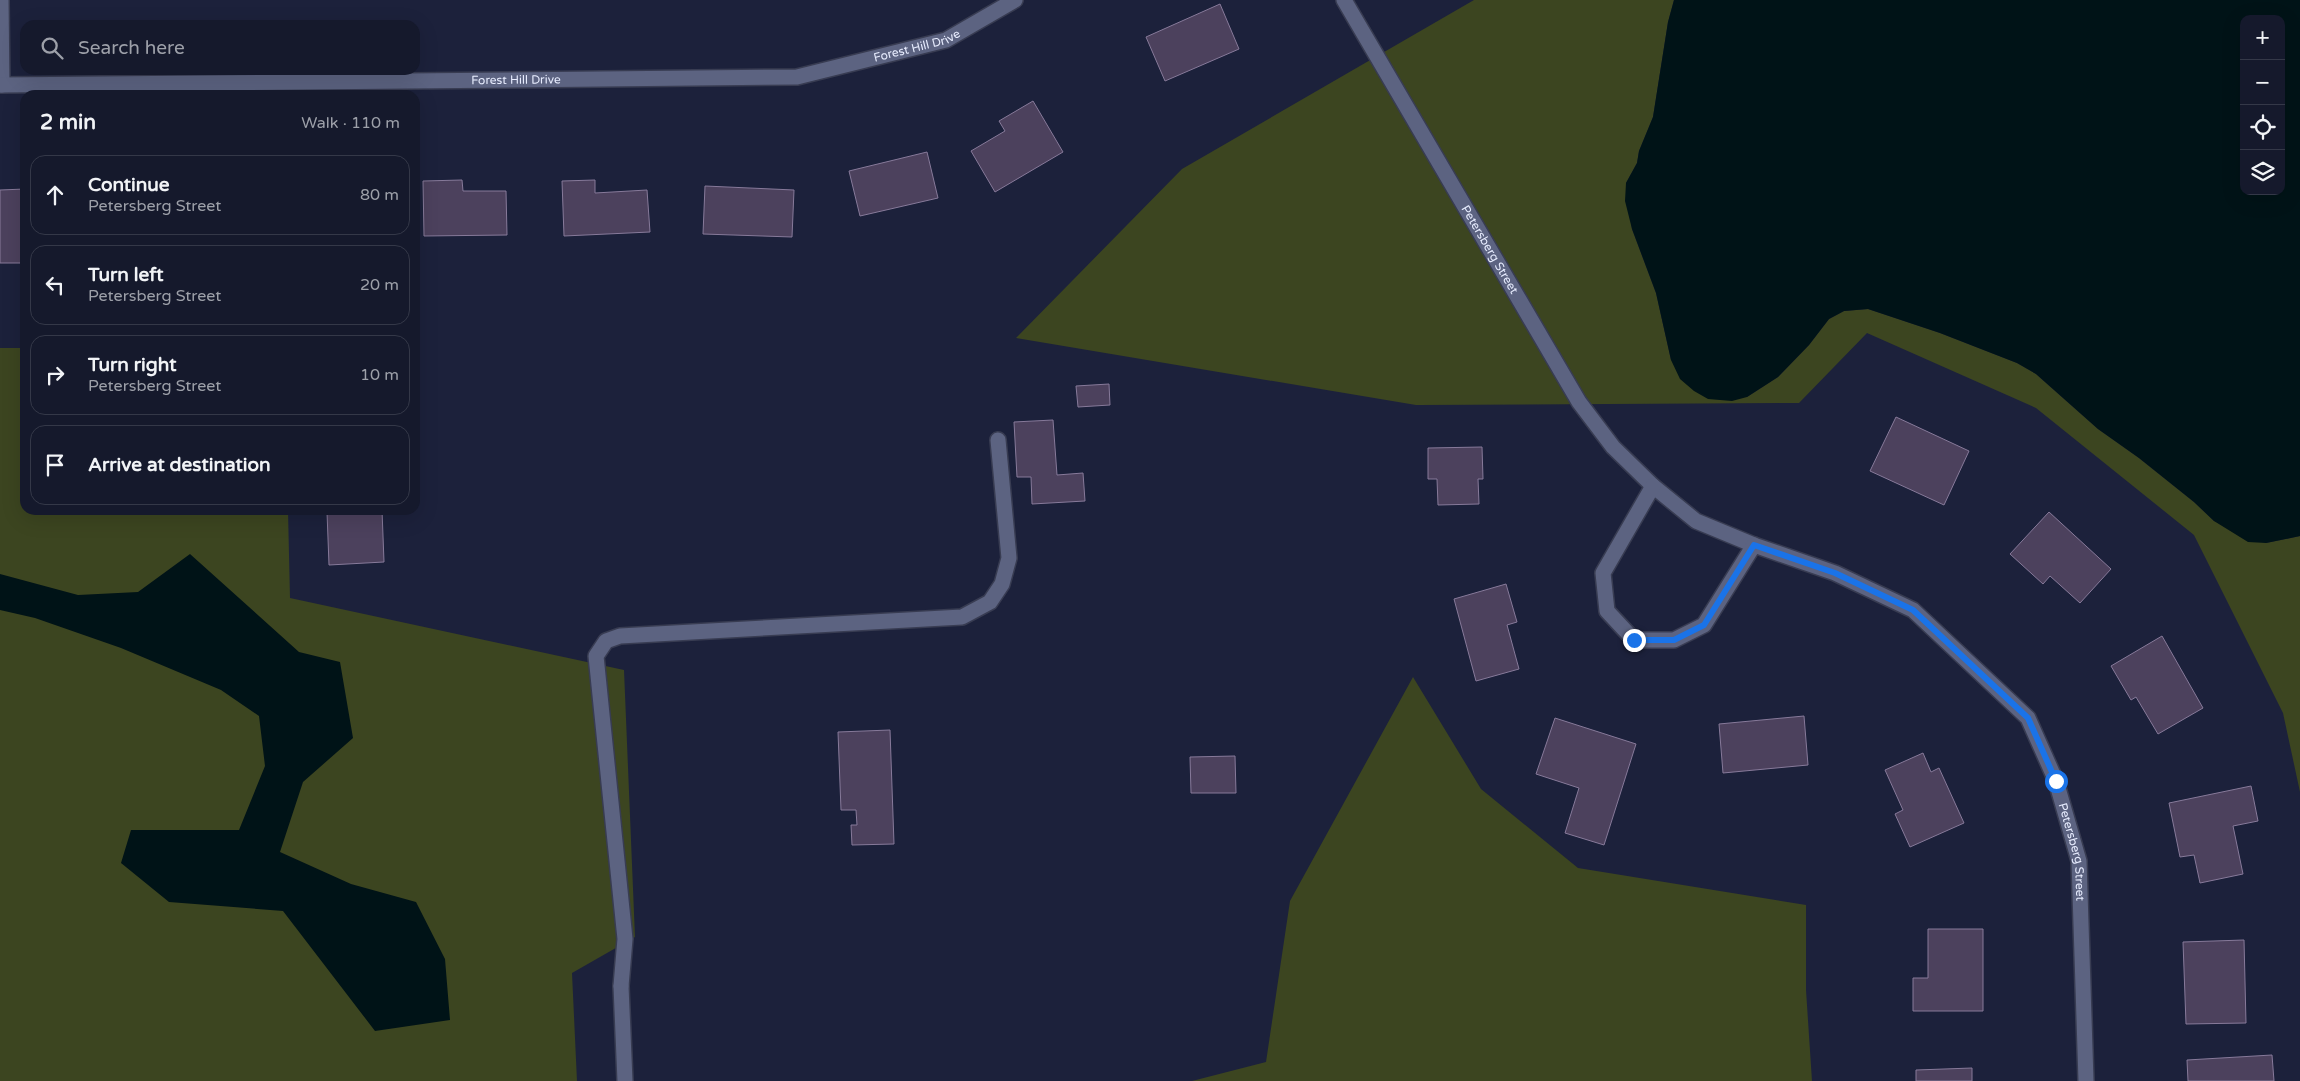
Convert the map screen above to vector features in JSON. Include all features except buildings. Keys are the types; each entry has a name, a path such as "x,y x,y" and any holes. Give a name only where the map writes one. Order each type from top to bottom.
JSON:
{"street":[{"path":"1,0 1,85"},
{"name":"Forest Hill Drive","path":"1,85 798,77 946,40 1014,0"},
{"name":"Petersberg Street","path":"1344,0 1579,402 1612,447 1653,486 1696,521 1754,545 1835,573 1913,610 2028,718 2056,781 2079,861 2086,1081"},
{"path":"625,1081 621,986 625,939 596,656 606,641 620,636 962,617 990,602 1002,584 1009,558 998,440"},
{"path":"1653,486 1603,573 1607,611 1634,640 1674,640 1704,625 1754,545"}],"green space":[{"path":"1474,0 1674,0 1668,22 1653,117 1639,151 1637,163 1626,183 1632,229 1656,293 1671,360 1747,397 1778,377 1809,345 1829,319 1844,311 1868,309 1940,333 2017,363 2036,374 2098,429 2139,458 2194,502 2214,521 2266,543 2300,536 2300,792 2283,713 2194,535 2036,408 1867,333 1799,403 1416,405 1016,338 1182,169"},
{"path":"0,348 20,348 20,515 288,515 290,598 624,670 635,937 572,973 577,1081 0,1081"},
{"path":"1413,677 1481,789 1578,868 1806,905 1806,990 1812,1081 1192,1081 1266,1062 1290,901"}],"shaded area":[{"path":"1674,0 2300,0 2300,536 2266,543 2248,542 2214,521 2194,502 2139,458 2098,429 2036,374 2017,363 1940,333 1868,309 1844,311 1829,319 1809,345 1778,377 1747,397 1732,401 1708,399 1694,391 1680,379 1671,360 1656,293 1632,229 1625,201 1626,183 1637,163 1639,151 1653,117 1668,22"},
{"path":"190,554 299,652 340,662 353,738 303,782 280,852 351,884 416,902 445,959 450,1020 375,1031 283,911 169,902 121,863 131,830 239,830 265,766 259,716 221,690 121,648 35,618 0,610 0,574 78,595 138,592"}],"route":[{"path":"1634,640 1674,640 1704,625 1754,545 1835,573 1913,610 2028,718 2056,781"}]}
